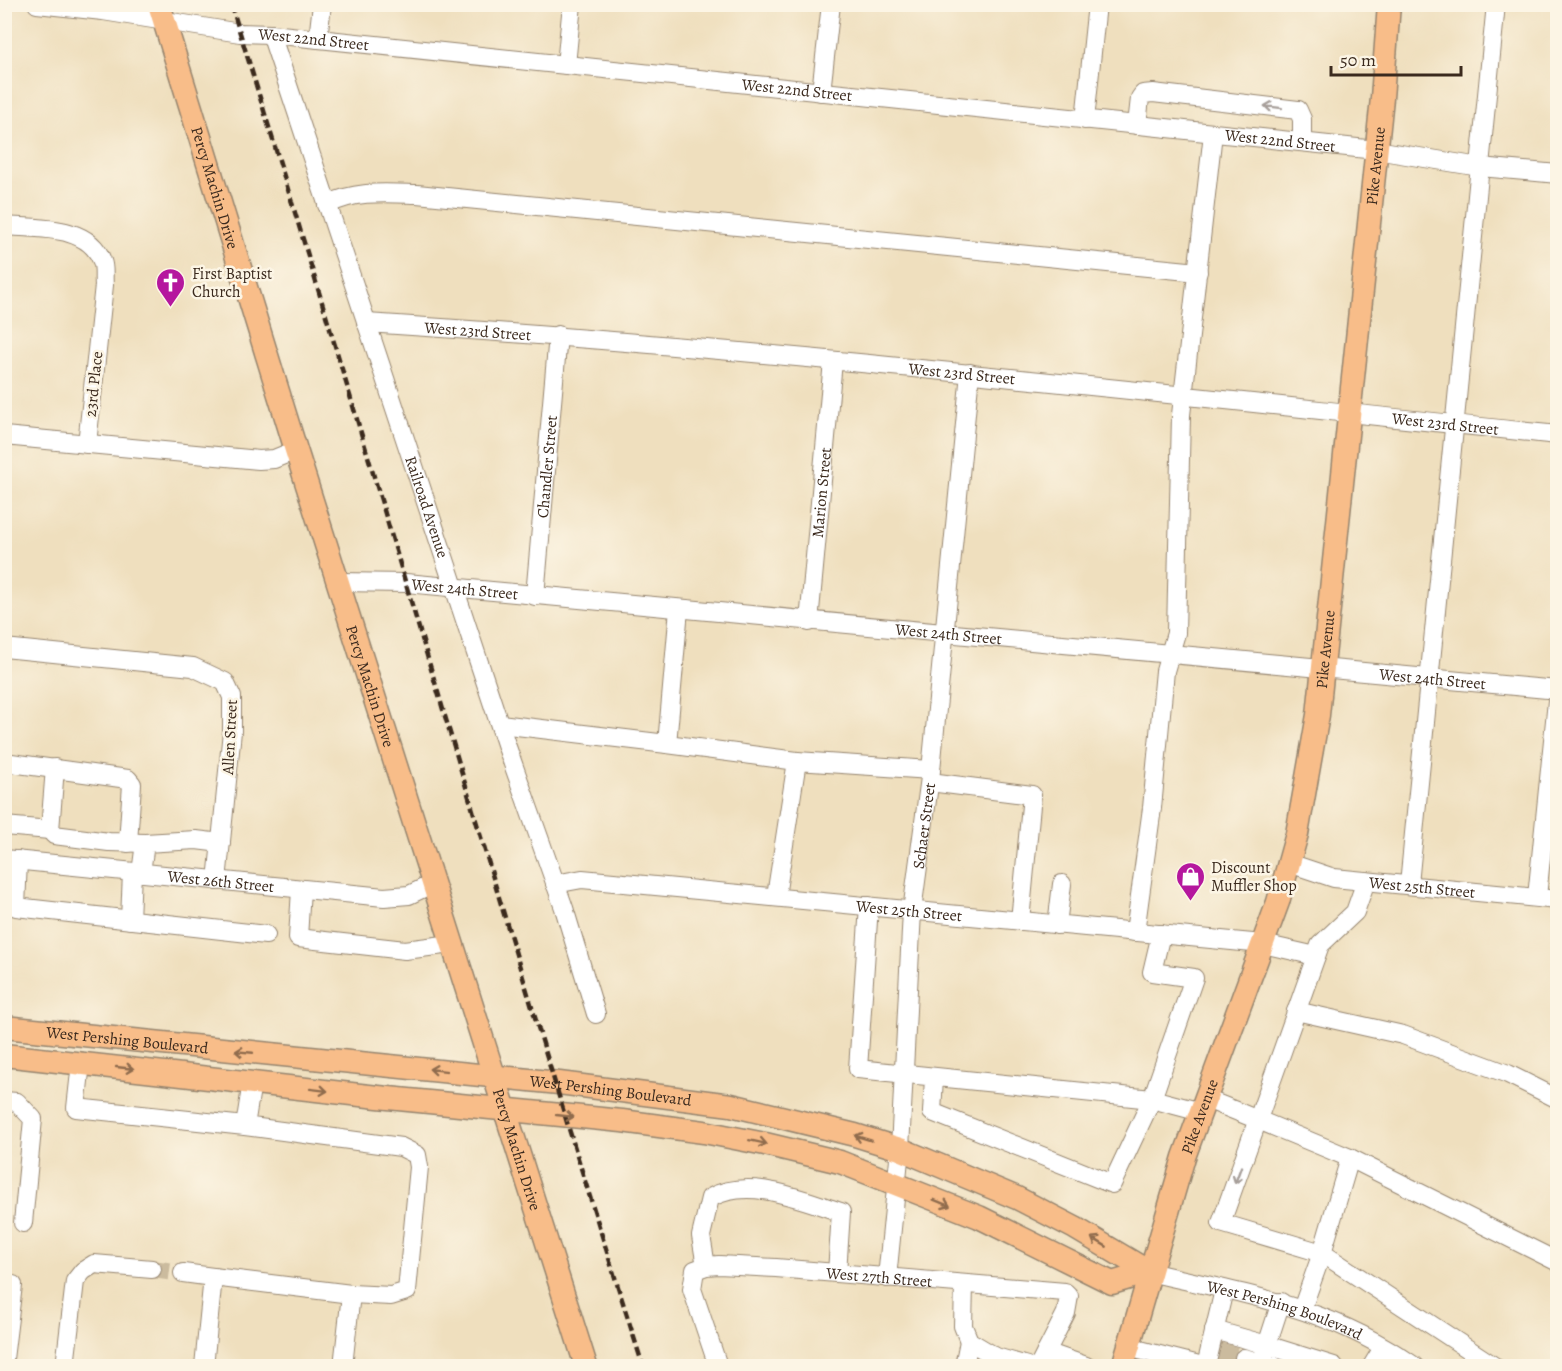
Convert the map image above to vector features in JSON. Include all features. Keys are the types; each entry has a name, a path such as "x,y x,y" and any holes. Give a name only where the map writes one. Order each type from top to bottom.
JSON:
{"main road":[{"name":"Pike Avenue","path":"1126,1357 1149,1272 1203,1105 1263,944 1289,863 1309,775 1323,667 1377,150 1389,4"},
{"name":"Percy Machin Drive","path":"162,14 452,944 496,1077 532,1200 586,1366"},
{"name":"West Pershing Boulevard","path":"4,1027 676,1096 731,1105 855,1135 900,1149 1017,1198 1075,1228 1149,1272"},
{"name":"West Pershing Boulevard","path":"4,1055 704,1132 840,1162 979,1217 1112,1283 1149,1272"}],"street":[{"name":"West 22nd Street","path":"38,4 162,14 240,33 272,34 1377,150 1480,166 1557,174"},
{"path":"318,39 322,4"},
{"path":"566,65 572,4"},
{"path":"822,92 831,4"},
{"path":"1085,120 1097,4"},
{"path":"1408,884 1496,4"},
{"name":"Railroad Avenue","path":"272,34 454,588 555,884 596,1014"},
{"path":"1137,125 1140,98 1147,93 1154,93 1298,110 1302,119 1302,142"},
{"path":"1135,932 1152,808 1165,671 1176,633 1179,572 1177,494 1184,394 1213,133"},
{"path":"327,205 337,200 365,194 417,194 1198,272"},
{"name":"23rd Place","path":"4,226 69,233 87,240 96,248 103,262 87,444"},
{"name":"West 23rd Street","path":"366,323 558,335 970,373 1557,435"},
{"name":"Chandler Street","path":"535,596 558,335"},
{"name":"Marion Street","path":"808,622 833,361"},
{"name":"Schaer Street","path":"887,1278 900,1149 912,911 931,776 970,373"},
{"path":"4,436 259,460 274,459 297,450"},
{"name":"West 24th Street","path":"339,582 454,588 1272,666 1323,667 1557,691"},
{"path":"666,744 679,609"},
{"name":"Allen Street","path":"4,648 200,668 220,677 231,691 232,731 217,881"},
{"path":"1537,897 1557,691"},
{"path":"500,724 931,776 1032,795 1020,921"},
{"path":"776,896 797,761"},
{"path":"4,762 124,778 131,781 137,843 137,872 130,920"},
{"path":"55,768 55,833 58,864"},
{"path":"4,826 110,842 196,840 221,843"},
{"path":"28,829 18,860 16,908 266,935"},
{"path":"106,869 110,842"},
{"name":"West 26th Street","path":"18,860 384,897 410,895 434,883"},
{"name":"West 25th Street","path":"1289,863 1334,878 1557,900"},
{"name":"West 25th Street","path":"555,884 582,879 776,896 1263,944 1316,956"},
{"path":"1366,880 1355,912 1320,945 1221,1223 1322,1253 1494,1366"},
{"path":"1057,924 1062,884"},
{"path":"301,889 298,938 405,950 452,944"},
{"path":"869,906 858,1069 904,1076 1203,1105 1257,1120 1350,1158 1557,1262"},
{"path":"934,1078 932,1112 1112,1184 1152,1099 1194,978 1152,972 1161,934"},
{"path":"1296,1011 1403,1035 1508,1074 1557,1099"},
{"path":"81,1063 76,1108 245,1126 401,1147 417,1155 419,1167 407,1291 391,1296 351,1294 183,1273"},
{"path":"245,1126 252,1082"},
{"path":"4,1101 17,1102 33,1119 23,1223"},
{"path":"1302,1309 1322,1253 1350,1158"},
{"path":"718,1366 692,1289 699,1271 701,1236 710,1198 724,1189 760,1190 841,1212 837,1273"},
{"path":"65,1366 75,1281 83,1271 94,1264 152,1269"},
{"name":"West 27th Street","path":"699,1271 837,1273 1065,1292 1069,1296 1066,1313 1043,1359"},
{"name":"West Pershing Boulevard","path":"1149,1272 1281,1302 1302,1309 1341,1324 1414,1366"},
{"path":"204,1366 213,1277"},
{"path":"4,1284 12,1285 4,1359"},
{"path":"964,1284 963,1326 969,1341 964,1366"},
{"path":"1126,1357 1177,1363 1209,1358 1224,1290"},
{"path":"343,1366 351,1294"},
{"path":"1260,1362 1281,1302"},
{"path":"1214,1329 1267,1345 1312,1363 1334,1366"},
{"path":"969,1341 996,1357 1027,1366"},
{"path":"1372,1366 1383,1348"},
{"path":"1043,1359 1086,1366"}],"tunnel":[{"path":"152,1269 183,1273"},
{"path":"1218,1351 1244,1358"}],"railway":[{"path":"231,4 538,1026 643,1366"}],"place":[{"name":"First Baptist Church","path":"171,308"},
{"name":"Discount Muffler Shop","path":"1190,902"}]}
